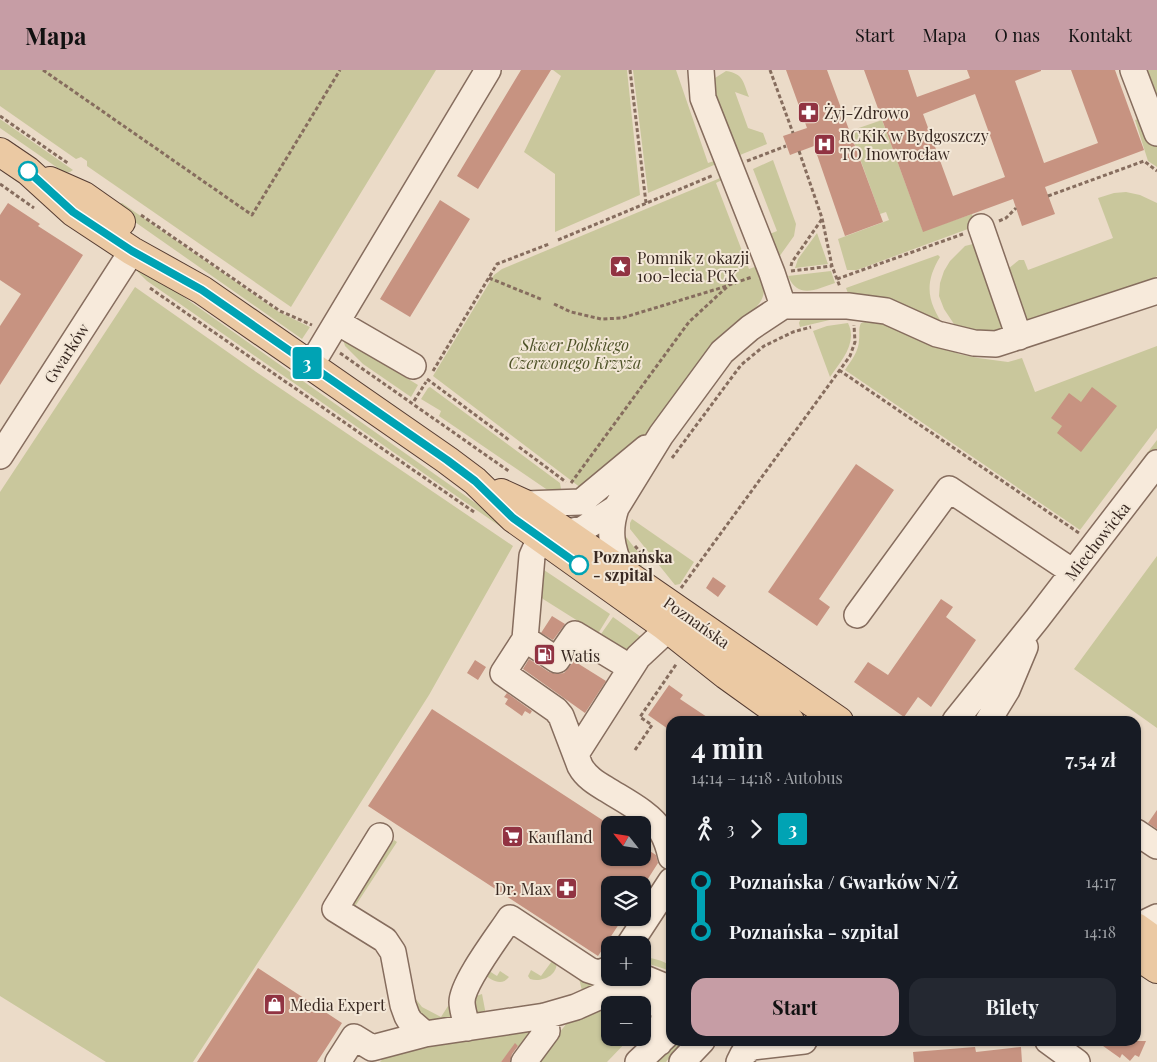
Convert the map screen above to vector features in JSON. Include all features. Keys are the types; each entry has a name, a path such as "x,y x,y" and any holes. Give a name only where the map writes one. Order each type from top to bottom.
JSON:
{"main road":[{"name":"Poznańska","path":"0,152 28,171 127,259 202,290"},
{"name":"Poznańska","path":"28,171 84,196 143,237 202,290 475,481 513,518 554,540 621,570 832,716"},
{"name":"Poznańska","path":"475,481 525,504 554,540 726,675 783,716"},
{"path":"1141,931 1157,942"},
{"path":"1141,958 1157,969"}],"street":[{"path":"311,365 488,70"},
{"path":"701,70 703,98 772,273 783,306"},
{"path":"1133,70 1157,133"},
{"path":"981,227 1020,337"},
{"name":"Gwarków","path":"0,456 127,259"},
{"path":"621,570 614,552 611,535 616,508 661,435 722,352 750,328 783,306 848,306 886,311 937,334 974,343 996,344 1157,291"},
{"path":"334,328 420,372"},
{"path":"554,540 581,502 661,435"},
{"name":"Miechowicka","path":"959,716 1037,620 1157,463"},
{"path":"857,615 949,489 1073,572"},
{"path":"525,504 581,502"},
{"path":"616,508 583,529 554,540 532,556 525,639 503,673 556,710 561,716 580,766 589,777 642,812 657,826 666,839"},
{"name":"Miechowicka","path":"991,716 1007,690 1037,620"},
{"path":"576,754 638,657 668,629"},
{"path":"525,639 557,660 575,634 631,668"},
{"path":"1141,835 1157,846"},
{"path":"380,836 335,909 385,940 393,952 403,1005 407,1016 425,1034"},
{"path":"635,936 666,889"},
{"path":"1141,925 1157,917"},
{"path":"467,1028 462,1001 464,993 510,918 589,970 601,974"},
{"path":"651,980 666,986"},
{"path":"338,1062 354,1037 371,1055 425,1034 545,1016 576,1006 602,986"},
{"path":"627,986 648,994 665,1012 665,1037 638,1062"},
{"path":"524,1062 547,1031 545,1016"},
{"path":"739,1062 743,1054 752,1047 761,1046"},
{"path":"1055,1046 1077,1062"}],"path":[{"path":"43,70 252,215 340,70"},
{"path":"630,70 646,203"},
{"path":"770,70 793,132"},
{"path":"0,116 70,165"},
{"path":"558,240 786,146"},
{"path":"679,591 850,356 854,342 854,320 832,266 822,218 799,152"},
{"path":"1048,196 1144,162 1157,171"},
{"path":"837,279 1006,218 1016,208"},
{"path":"134,210 280,311 334,328 336,337 334,342 341,354 515,476"},
{"path":"822,218 792,262 790,271 832,266"},
{"path":"414,401 420,372 489,278 497,264 549,244"},
{"path":"127,259 143,283 481,517"},
{"path":"554,304 571,312 601,318 622,318 758,275 772,273"},
{"path":"489,278 543,300"},
{"path":"519,447 569,484 689,322 729,285"},
{"path":"668,464 741,365 764,346 793,332 818,326"},
{"path":"840,370 1081,535"},
{"path":"420,372 509,440"},
{"path":"635,750 652,725 640,717 681,657"}],"green space":[{"path":"0,70 436,70 291,307 87,166 87,161 81,157 76,159 0,106"},
{"path":"553,70 627,70 640,195 555,232 555,174 524,152 561,76"},
{"path":"633,70 676,70 708,163 720,159 721,162 648,193"},
{"path":"1140,70 1157,70 1157,101"},
{"path":"726,71 736,74 744,83 749,97 735,92 748,128 763,133 767,144 735,157 712,83 715,78"},
{"path":"1143,117 1157,140 1157,167 1148,161 1135,120"},
{"path":"0,119 73,170 65,173 0,128"},
{"path":"882,120 923,231 972,214 976,226 857,270 847,270 838,239 889,220 886,212 880,214 850,131"},
{"path":"773,160 796,224 794,236 779,257 776,258 765,236 777,231 753,169"},
{"name":"Skwer Polskiego Czerwonego Krzyża","path":"725,176 726,178 716,183 749,269 760,265 764,287 761,301 750,313 732,325 715,341 640,442 585,491 433,376 494,275 502,269"},
{"path":"1126,192 1140,195 1157,203 1157,276 1152,280 1028,323 1018,317 1008,269 1019,260 1024,260 1028,270 1113,238 1098,198 1114,193"},
{"path":"122,203 279,312 310,327 302,339 115,208 118,204"},
{"path":"817,233 828,264 795,268 798,259"},
{"path":"981,242 1003,331 970,334 954,324 944,309 939,296 940,283 950,261 965,246"},
{"path":"938,255 940,257 931,276 930,294 935,311 946,329 851,301 846,288"},
{"path":"137,271 147,271 477,504 514,536 147,281"},
{"path":"831,271 835,283 808,291 797,288 788,276"},
{"path":"135,287 249,367 513,546 429,695 193,1062 106,1062 0,996 0,492"},
{"path":"801,318 838,318 800,327"},
{"path":"865,322 897,326 959,354 1008,362 1022,358 1035,392 1157,346 1157,428 1080,530 845,370 859,344 860,325"},
{"path":"848,323 851,330 850,345 830,377 813,331 827,326"},
{"path":"343,339 418,385 411,397 363,364 345,346"},
{"path":"430,387 560,483 561,489 557,492 549,491 439,416 441,411 421,399"},
{"path":"1157,440 1157,451 1090,540 1088,531"},
{"path":"632,519 694,562 680,584 675,585 630,529"},
{"path":"619,528 645,561 637,572 631,568"},
{"path":"1157,556 1157,728 1074,669"},
{"path":"538,566 610,614 599,632 597,633 543,599 540,595"},
{"path":"613,617 641,637 633,648 626,651 601,637 601,634"},
{"path":"394,840 397,842 354,908 351,905"},
{"path":"377,923 415,998 422,1007 441,1017 448,1006 455,1010 457,1015 438,1024 421,1019"},
{"path":"555,957 556,968 550,976 541,980 530,979 528,976 531,970 541,976"},
{"path":"651,958 666,963 666,969 651,965"},
{"path":"486,969 497,976 500,971 509,977 503,982 496,981 483,974"},
{"path":"579,978 601,980 601,986 546,1007 481,1018 476,1016 471,1009 473,997 482,994 486,1015 546,1005 582,991"},
{"path":"601,1005 601,1046 622,1046 607,1062 536,1062 567,1023"},
{"path":"526,1031 529,1034 526,1052 515,1044 501,1062 380,1062 394,1050"},
{"path":"671,1046 679,1046 666,1062 655,1062"}],"building":[{"path":"521,70 551,70 478,189 457,176"},
{"path":"786,70 827,70 883,222 845,236 814,146 790,155 783,136 807,128"},
{"path":"864,70 908,70 917,97 970,78 967,70 1041,70 1015,81 1044,163 1098,143 1071,70 1115,70 1144,150 1045,187 1055,214 1022,226 1013,199 923,232","holes":["975,94 1005,177 953,196 923,114"]},
{"path":"440,200 470,219 410,317 380,299"},
{"path":"8,203 40,224 38,226 83,255 0,385 0,326 21,294 0,280 0,215"},
{"path":"1092,387 1117,406 1081,452 1057,433 1062,426 1051,418 1069,393 1081,402"},
{"path":"856,464 894,490 819,599 830,607 817,626 768,592"},
{"path":"713,577 726,586 718,597 706,588"},
{"path":"941,599 953,607 946,617 976,640 931,707 918,697 905,716 903,716 854,682 868,662 888,675"},
{"path":"552,616 565,624 553,640 541,633"},
{"path":"529,659 549,672 557,674 564,673 574,661 606,681 585,713 523,669"},
{"path":"475,660 486,667 478,680 467,673"},
{"path":"669,685 683,695 680,699 706,716 666,716 666,728 648,715"},
{"path":"507,693 532,711 530,714 525,711 522,716 505,704 508,699 504,697"},
{"name":"Kaufland","path":"432,709 601,819 601,866 651,866 651,852 656,855 658,863 650,876 601,876 601,926 618,926 611,936 601,936 601,951 598,956 368,806"},
{"path":"1157,810 1157,829 1148,823"},
{"name":"Media Expert","path":"258,968 342,1023 330,1042 317,1062 197,1062"},
{"path":"1141,1041 1146,1041 1139,1057 1135,1055 1130,1061 1122,1054 1120,1058 1103,1046 1141,1046"},
{"path":"515,1043 518,1046 512,1054 510,1062 501,1062"},
{"path":"975,1047 976,1052 1021,1047 1022,1062 914,1062 913,1052"}],"bus line":[{"name":"3","path":"28,171 73,212 132,251 202,290 447,460 475,481 513,518 579,565"}],"place":[{"name":"Żyj-Zdrowo","path":"808,112"},
{"name":"RCKiK w Bydgoszczy TO Inowrocław","path":"824,144"},
{"name":"Pomnik z okazji 100-lecia PCK","path":"621,266"},
{"name":"Poznańska - szpital","path":"579,565"},
{"name":"Watis","path":"545,655"},
{"name":"Kaufland","path":"512,836"},
{"name":"Dr. Max","path":"567,888"},
{"name":"Media Expert","path":"274,1004"}]}
